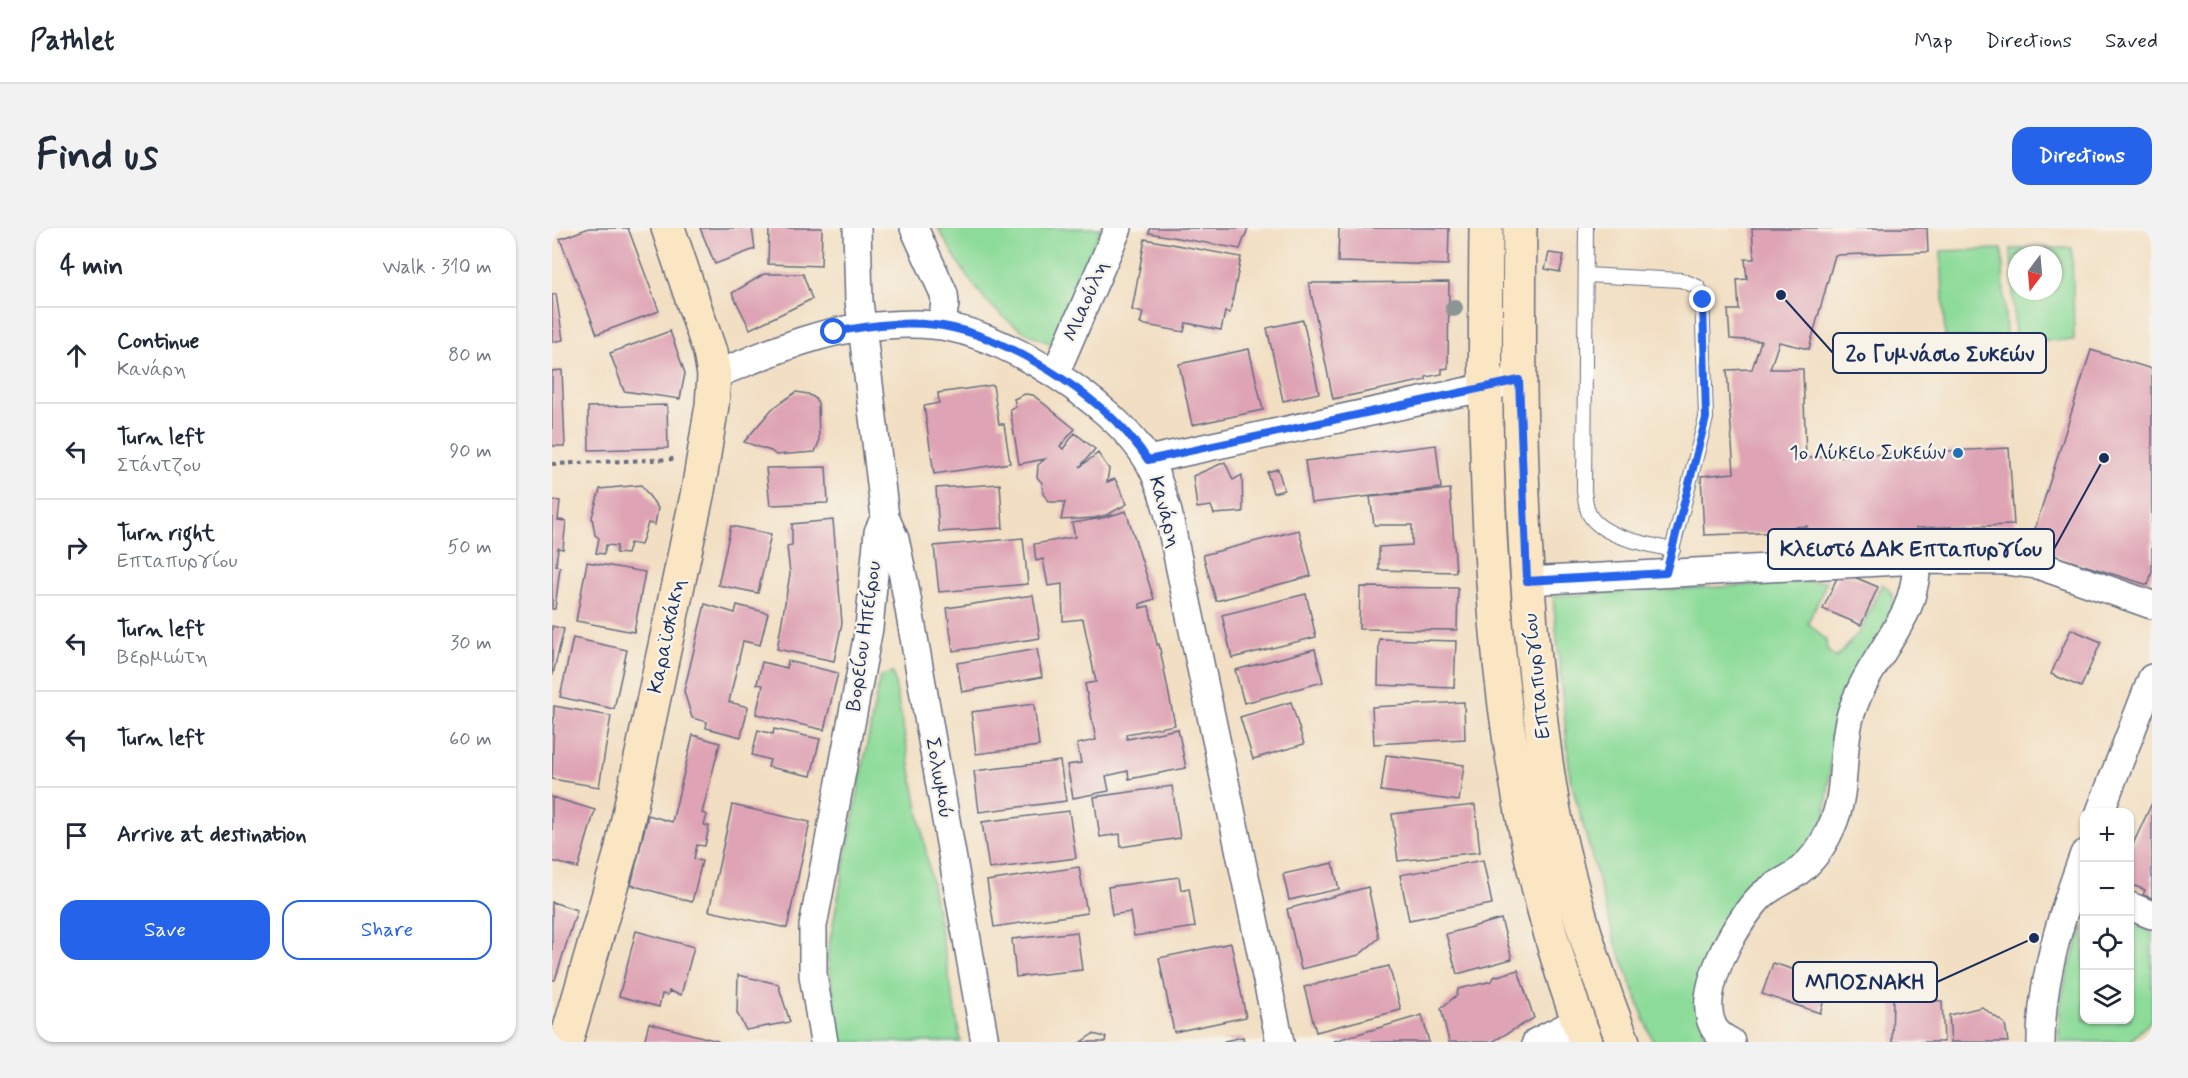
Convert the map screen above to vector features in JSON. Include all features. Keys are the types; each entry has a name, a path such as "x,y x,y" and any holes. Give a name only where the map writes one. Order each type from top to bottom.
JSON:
{"main road":[{"name":"Καραϊσκάκη","path":"566,1042 621,852 704,458 713,396 714,375 702,324 668,228"},
{"name":"Επταπυργίου","path":"1486,228 1485,387 1493,582 1509,738 1533,871 1564,980 1582,1032"},
{"name":"Επταπυργίου","path":"1520,228 1519,380 1527,581 1542,730 1556,821 1589,949 1623,1042"}],"street":[{"name":"Βορείου Ηπείρου","path":"824,1042 813,975 813,926 869,628 878,532 885,517 858,286 857,228"},
{"path":"914,228 944,294 945,303 941,326"},
{"name":"Μιαούλη","path":"1054,374 1118,228"},
{"name":"Κανάρη","path":"714,375 810,338 862,327 900,324 941,326 995,343 1054,374 1074,386 1106,412 1135,442 1148,460 1158,480 1168,512 1280,1042"},
{"path":"1148,460 1519,380"},
{"name":"Σολωμού","path":"885,517 896,544 904,581 985,1042"},
{"path":"1731,1042 1714,1030 1709,1013 1711,989 1721,957 1739,924 1753,905 1766,891 1804,866 1817,852 1831,829 1840,804 1844,744 1854,704 1873,665 1906,611 1913,591 1918,560"},
{"path":"1527,581 1670,562 1918,560 2022,562 2038,565 2152,605"},
{"path":"2102,808 2152,678"},
{"path":"2042,1042 2042,1014 2048,975 2057,936 2079,885 2083,862"},
{"path":"2134,908 2152,915"},
{"path":"1536,1042 1582,1032"}],"lane":[{"path":"1586,228 1584,491 1588,513 1596,523 1670,562 1706,418 1702,294 1691,282 1681,280 1586,275"}],"path":[{"path":"552,464 704,458"}],"green space":[{"path":"938,228 1101,228 1054,345 1032,336 1006,319 983,297"},
{"path":"2062,248 2072,248 2074,340 2015,340 2013,300 2062,300"},
{"path":"2002,249 2006,337 1945,338 1941,251"},
{"path":"1827,581 1808,623 1826,640 1827,650 1836,658 1861,630 1882,584 1891,592 1894,601 1831,758 1825,821 1800,854 1767,878 1700,1018 1707,1042 1653,1042 1614,938 1570,777 1553,596"},
{"path":"893,673 961,1042 841,1042 827,956 880,676"},
{"path":"2134,925 2152,932 2152,1020 2129,1042 2059,1042 2060,1011 2069,968 2080,936 2080,1024 2134,1024"}],"building":[{"path":"589,228 628,228 659,311 597,334 560,239"},
{"path":"700,228 752,228 755,249 715,264"},
{"path":"769,228 822,228 821,266 768,264"},
{"path":"1150,228 1248,228 1240,249 1149,233"},
{"path":"1339,228 1449,228 1448,265 1338,262"},
{"name":"1ο Λύκειο Συκεών","path":"1752,228 1927,228 1928,252 1835,255 1809,349 1779,342 1770,369 1803,369 1806,458 2009,448 2014,525 1916,528 1916,534 1807,539 1807,526 1792,527 1792,532 1704,535 1701,476 1734,473 1727,370 1752,369 1761,341 1730,339 1728,310 1739,310 1737,280 1747,279 1745,259 1754,259"},
{"path":"1145,239 1241,257 1230,313 1225,312 1221,330 1186,323 1184,332 1140,324 1143,313 1132,310"},
{"path":"1549,253 1564,255 1560,272 1545,269"},
{"path":"764,274 803,274 812,299 750,329 732,293"},
{"path":"1449,282 1448,368 1442,369 1442,374 1426,377 1426,380 1333,399 1309,283"},
{"path":"556,294 563,340 552,342 552,295"},
{"path":"1303,320 1319,393 1283,401 1267,328"},
{"path":"670,331 685,373 680,399 624,391 610,353"},
{"path":"1249,349 1263,410 1192,425 1179,364"},
{"path":"2091,350 2152,369 2152,572 2148,585 2029,548"},
{"path":"562,370 565,446 552,446 552,371"},
{"path":"993,385 999,424 1004,424 1010,463 934,474 924,406 939,403 938,393"},
{"path":"796,392 808,394 818,403 819,442 815,452 776,455 771,451 744,442 772,409"},
{"path":"1025,394 1033,395 1075,429 1060,446 1063,449 1075,433 1095,449 1080,467 1098,453 1109,469 1107,482 1115,479 1127,504 1107,515 1095,518 1061,520 1065,502 1050,502 1043,494 1042,483 1037,477 1038,465 1045,459 1019,464 1010,409 1016,406 1014,399"},
{"path":"667,405 668,448 589,450 588,407"},
{"path":"1436,445 1441,488 1311,503 1305,461"},
{"path":"1225,462 1233,480 1242,475 1243,512 1214,514 1211,506 1197,508 1193,476"},
{"path":"826,467 828,503 770,505 766,468"},
{"path":"1278,469 1284,490 1273,493 1267,472"},
{"path":"1000,484 1003,528 939,532 936,488"},
{"path":"641,485 658,508 655,525 648,523 641,545 630,543 627,554 616,553 617,546 606,545 604,554 596,553 599,538 595,535 592,517 600,489"},
{"path":"1450,489 1456,572 1379,570 1379,547 1412,545 1412,525 1374,525 1370,497"},
{"path":"552,500 560,501 558,520 566,521 563,549 558,548 556,566 560,567 555,609 552,609"},
{"path":"1126,511 1154,599 1140,604 1140,608 1149,606 1175,725 1126,734 1127,739 1178,729 1186,768 1129,779 1128,771 1106,776 1109,791 1073,798 1067,765 1081,763 1077,744 1096,740 1085,684 1096,682 1083,619 1063,621 1062,584 1048,586 1043,559 1036,561 1034,544 1075,537 1072,523 1103,518"},
{"path":"833,520 842,623 834,661 777,649 790,574 787,546 792,545 792,524"},
{"path":"731,526 771,534 758,593 718,585"},
{"path":"1299,530 1311,576 1216,601 1203,555"},
{"path":"1023,538 1028,584 939,592 934,546"},
{"path":"587,562 645,572 634,632 576,621"},
{"path":"1840,571 1878,587 1861,625 1823,609"},
{"path":"1360,587 1458,588 1457,630 1359,629"},
{"path":"1306,594 1316,637 1232,658 1222,615"},
{"path":"1033,595 1040,638 953,651 947,608"},
{"path":"705,604 735,613 737,605 768,613 760,645 743,641 729,702 748,707 741,737 706,728 707,722 692,718 684,691"},
{"path":"552,626 564,629 553,674 552,674"},
{"path":"2071,629 2101,642 2081,687 2051,674"},
{"path":"573,638 627,650 614,709 560,697"},
{"path":"1379,639 1456,641 1454,688 1378,685"},
{"path":"1037,649 1042,677 962,692 957,663"},
{"path":"1315,649 1323,682 1244,703 1235,670"},
{"path":"788,661 838,673 824,730 756,714 763,685 757,684 762,662 787,668"},
{"path":"1291,702 1304,744 1253,759 1240,717"},
{"path":"1464,702 1465,739 1374,744 1372,707"},
{"path":"1034,704 1039,746 976,754 971,712"},
{"path":"554,706 611,716 599,787 552,779"},
{"path":"774,729 820,739 811,776 768,767 770,760 752,755 758,730 773,734"},
{"path":"693,735 720,743 702,813 707,815 704,825 709,826 705,846 697,845 694,859 702,861 692,902 631,885 648,815 672,822"},
{"path":"1386,755 1464,765 1459,801 1381,791"},
{"path":"1060,761 1066,801 979,812 974,771"},
{"path":"1172,786 1180,838 1121,847 1120,834 1100,837 1094,797"},
{"path":"552,797 595,810 578,868 552,861"},
{"path":"2152,803 2152,898 2143,895 2145,890 2134,886 2134,842"},
{"path":"732,805 810,822 787,928 709,911"},
{"path":"1475,805 1480,852 1398,861 1392,814"},
{"path":"1069,811 1076,858 989,869 982,822"},
{"path":"1483,860 1492,904 1409,920 1400,875"},
{"path":"1333,863 1339,889 1289,900 1283,874"},
{"path":"1079,867 1087,913 994,927 987,881"},
{"path":"1179,877 1181,890 1189,888 1195,927 1134,936 1130,912 1112,915 1108,887"},
{"path":"1368,887 1379,938 1359,955 1301,969 1287,909"},
{"path":"552,902 577,910 555,980 552,980"},
{"path":"1501,919 1512,959 1457,974 1446,934"},
{"path":"636,931 694,947 681,995 669,991 668,995 662,994 659,1007 619,996"},
{"path":"1077,932 1082,970 1016,977 1012,939"},
{"path":"1231,943 1246,1017 1174,1032 1159,958"},
{"path":"1773,963 1836,983 1833,995 1826,993 1820,1013 1762,994"},
{"path":"1389,966 1401,1010 1316,1032 1304,987"},
{"path":"1518,970 1534,1018 1492,1042 1449,1042 1441,1008 1457,995 1458,989 1492,981 1494,977"},
{"path":"738,975 778,984 790,1022 746,1030 737,1013"},
{"path":"1898,975 1917,978 1921,1000 1942,1001 1944,1042 1892,1042 1893,996 1899,997"},
{"path":"1982,1007 2005,1024 2008,1042 1951,1042 1949,1015"},
{"path":"1422,1015 1429,1042 1334,1042 1334,1041"},
{"path":"649,1023 718,1041 718,1042 644,1042"},
{"path":"1093,1034 1106,1037 1105,1042 1081,1042"},
{"path":"1243,1037 1244,1042 1224,1042 1224,1041"}],"place":[{"name":"2ο Γυμνάσιο Συκεών","path":"1781,295"},
{"name":"1ο Λύκειο Συκεών","path":"1958,453"},
{"name":"Κλειστό ΔΑΚ Επταπυργίου","path":"2104,458"},
{"name":"ΜΠΟΣΝΑΚΗ","path":"2034,938"}],"route":[{"path":"834,332 893,324 923,324 953,328 975,335 1026,358 1074,386 1106,412 1135,442 1148,460 1519,380 1527,581 1666,573 1706,418 1703,300"}]}
